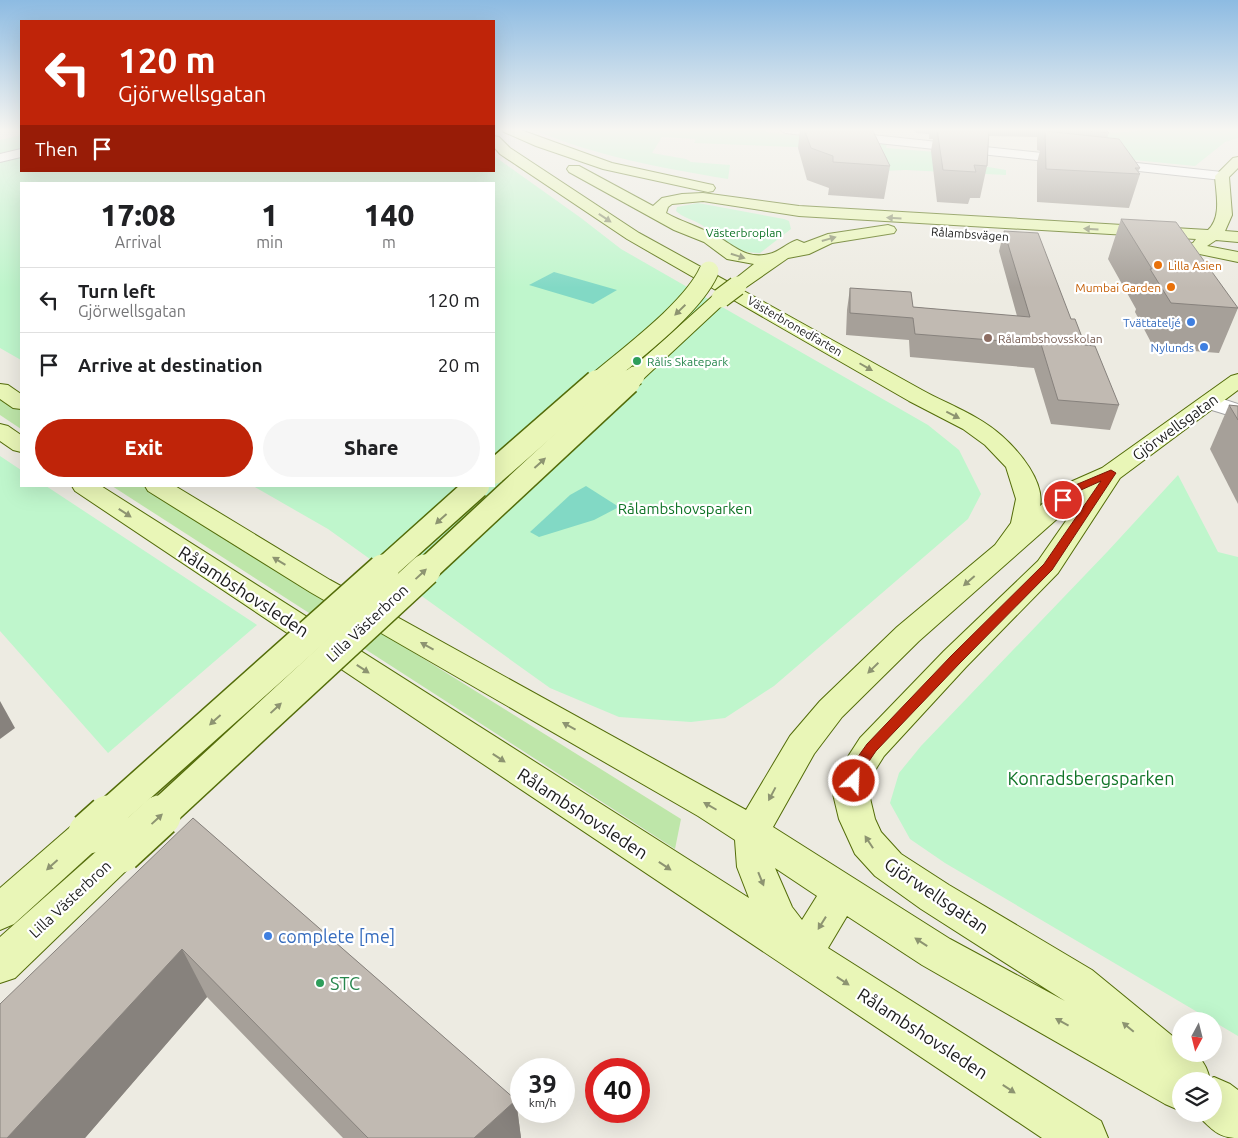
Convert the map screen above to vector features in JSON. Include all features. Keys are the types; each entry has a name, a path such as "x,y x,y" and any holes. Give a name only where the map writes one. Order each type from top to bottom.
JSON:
{"main road":[{"name":"Västerbronedfarten","path":"553,182 634,236 917,396 971,424 994,440 1018,465 1029,499 1024,524 1006,548"},
{"path":"600,182 680,226 710,239 733,255 758,260 779,256 805,238 811,229 809,220 799,212 740,194 684,182"},
{"path":"1206,269 1191,248 1214,236 1224,221 1222,182"},
{"path":"658,214 661,205 667,201 690,197 799,212"},
{"name":"Rålambsvägen","path":"799,212 1238,237"},
{"path":"495,471 680,310 704,282 709,271 705,252 699,243 680,226"},
{"name":"Rålambsvägen","path":"779,256 803,250 828,239 893,230 1191,248"},
{"name":"Rålambsvägen","path":"1134,232 1154,235 1191,248 1238,258"},
{"name":"Lilla Västerbron","path":"0,964 702,314 779,256"},
{"name":"Gjörwellsgatan","path":"752,831 802,745 831,709 908,634 1077,488 1111,473 1238,380"},
{"path":"0,390 20,402"},
{"path":"0,431 20,444"},
{"name":"Gjörwellsgatan","path":"1111,473 1048,567 955,660 872,748 857,768 850,794 857,820 868,843 888,865 927,892 1077,984 1181,1072"},
{"name":"Rålambshovsleden","path":"86,487 1084,1138"},
{"path":"159,487 329,591 711,806 936,952 1172,1083"},
{"name":"Lilla Västerbron","path":"0,912 476,487"},
{"path":"752,831 756,866 777,918 802,955 842,890"}],"street":[{"path":"1210,402 1238,411"}],"green space":[{"name":"Rålambshovsparken","path":"0,182 20,182 20,359 0,348"},
{"name":"Rålambshovsparken","path":"495,182 531,182 621,249 928,425 959,450 981,494 968,519 774,686 725,718 691,722 619,717 550,688 328,529 255,487 495,487"},
{"name":"Västerbroplan","path":"698,203 784,219 789,221 791,229 760,253 740,250 727,244 700,224 676,211 677,207"},
{"path":"0,396 20,408 20,428 0,415"},
{"path":"0,456 20,469 20,487 48,487 257,625 108,753 0,631"},
{"name":"Konradsbergsparken","path":"1178,475 1218,552 1238,557 1238,1036 1222,1027 1222,1012 1197,1012 945,863 910,839 890,803 899,773 921,746 1108,551"},
{"path":"114,487 148,487 681,819 675,849"}],"shaded area":[{"path":"554,272 617,290 593,304 529,285"},
{"path":"586,486 619,507 594,520 539,537 530,532 570,495"}],"building":[{"path":"1121,219 1176,222 1238,308 1171,303"},
{"path":"1004,231 1038,233 1071,319 1075,319 1085,345 1095,346 1119,405 1058,400 1041,344 915,334 913,318 850,313 850,288 911,292 913,307 1030,317"},
{"path":"1229,405 1238,406 1238,420"},
{"path":"193,818 510,1095 510,1105 474,1138 368,1138 182,949 7,1138 0,1138 0,1004"}],"place":[{"name":"Lilla Asien","path":"1158,265"},
{"name":"Mumbai Garden","path":"1171,287"},
{"name":"Tvättateljé","path":"1191,322"},
{"name":"Rålambshovsskolan","path":"988,338"},
{"name":"Nylunds","path":"1204,347"},
{"name":"Rålis Skatepark","path":"637,361"},
{"name":"complete [me]","path":"268,936"},
{"name":"STC","path":"320,983"}],"route":[{"path":"854,781 857,768 872,748 955,660 1048,567 1111,473 1077,488 1063,500"}]}
